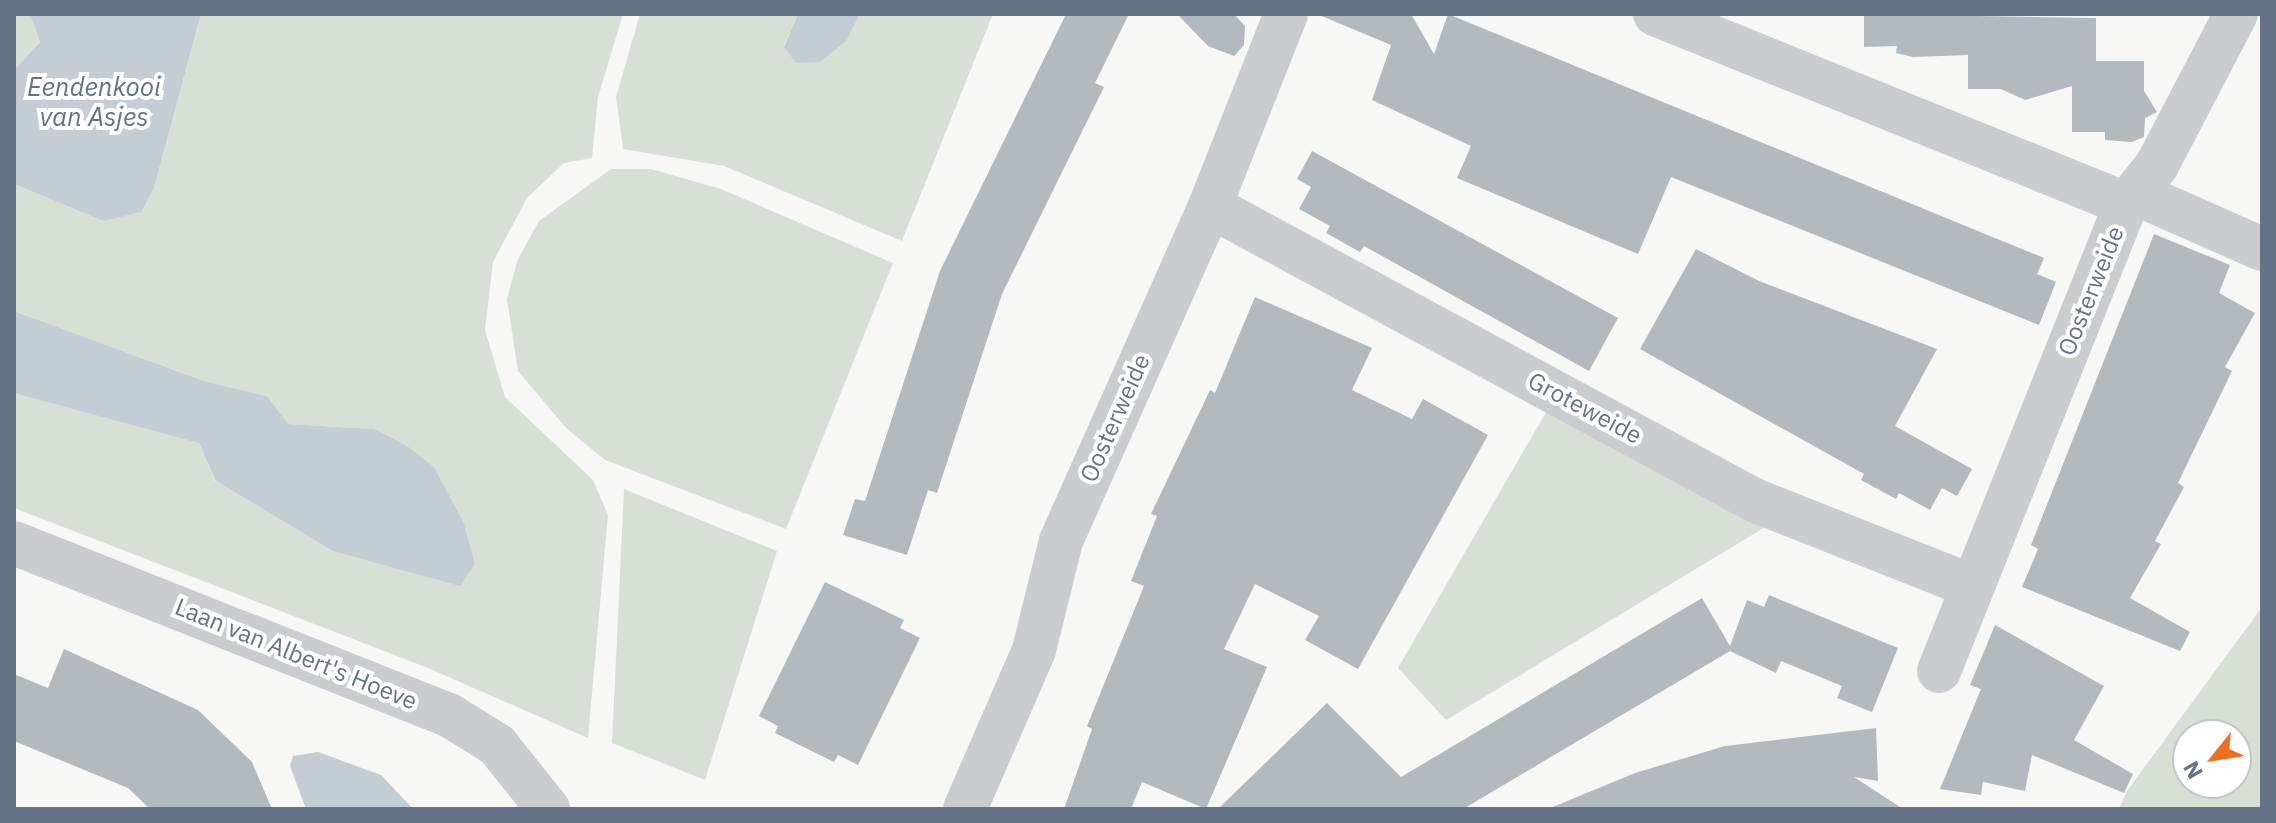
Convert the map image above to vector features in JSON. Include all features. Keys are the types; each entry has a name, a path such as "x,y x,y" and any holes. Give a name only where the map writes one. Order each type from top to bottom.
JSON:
{"street":[{"name":"Oosterweide","path":"1655,14 2130,199 1939,671"},
{"path":"2236,14 2157,165 2130,199 2262,249"},
{"name":"Oosterweide","path":"965,809 1034,650 1061,541 1210,206 1275,20"},
{"name":"Groteweide","path":"1210,206 1754,500 1971,586"},
{"name":"Laan van Albert's Hoeve","path":"14,543 449,715 497,745 548,809"}],"shaded area":[{"path":"14,14 30,14 40,42 14,70"},
{"path":"201,14 623,14 598,97 592,158 564,163 527,198 493,262 485,330 505,397 593,480 608,515 588,738 428,668 14,508 14,393 181,434 199,443 215,481 434,467 374,429 287,424 267,396 204,381 14,311 14,184 103,221 154,188"},
{"path":"640,14 798,14 784,46 847,40 860,14 993,14 902,241 724,166 623,149 616,97"},
{"path":"611,169 651,169 721,189 893,263 786,529 605,460 566,428 518,371 507,299 518,259 539,221"},
{"path":"1549,407 1767,526 1446,720 1398,668"},
{"path":"624,489 777,551 705,780 612,743"},
{"path":"2262,607 2261,809 2119,809 2127,791 2172,730 2172,799 2252,799 2252,719 2180,719"}],"water":[{"name":"Eendenkooi van Asjes","path":"30,14 201,14 154,188 141,212 103,221 14,184 14,70 40,42"},
{"path":"798,14 860,14 847,40 820,62 796,63 784,47"},
{"path":"14,311 204,381 267,396 288,424 374,429 407,446 434,467 464,524 475,564 460,586 333,551 215,480 199,443 14,393"},
{"path":"318,752 381,775 413,809 306,809 290,766 293,756"}],"building":[{"path":"1066,14 1129,14 1095,83 1104,87 1002,294 937,493 928,490 907,555 843,535 855,499 865,501 940,271"},
{"path":"1177,14 1234,14 1245,26 1244,45 1234,56 1208,46"},
{"path":"1317,14 1411,14 1434,54 1448,14 2044,258 2037,274 2056,282 2039,325 1671,177 1638,254 1457,178 1471,146 1372,100 1391,45"},
{"path":"1864,14 2096,18 2096,61 2144,61 2144,91 2157,112 2145,118 2144,137 2132,142 2105,140 2105,132 2072,132 2072,86 2025,100 2001,89 1968,89 1968,55 1913,57 1896,53 1897,46 1864,47"},
{"path":"1312,151 1618,318 1589,371 1364,246 1360,252 1326,233 1330,226 1299,209 1311,187 1297,179"},
{"path":"2154,234 2230,265 2219,293 2255,313 2225,367 2232,371 2178,483 2184,487 2155,541 2161,544 2130,598 2190,632 2180,651 2022,587 2038,549 2031,545"},
{"path":"1696,249 1759,281 1937,349 1895,426 1972,469 1957,496 1942,488 1930,510 1899,493 1896,499 1861,480 1864,474 1640,349"},
{"path":"1255,297 1372,348 1352,390 1412,419 1423,399 1488,435 1358,669 1305,640 1319,616 1255,584 1224,649 1267,667 1206,809 1142,782 1131,809 1064,809 1092,729 1087,726 1144,586 1131,581 1157,516 1151,514 1210,390 1215,393"},
{"path":"825,582 904,620 900,628 920,638 858,765 838,755 834,762 775,733 778,726 759,716"},
{"path":"1769,595 1898,648 1872,712 1837,698 1842,686 1781,661 1776,673 1730,651 1463,809 1218,809 1327,703 1401,777 1702,598 1730,646 1747,600 1764,607"},
{"path":"1995,625 2104,686 2074,740 2133,774 2124,793 2032,755 2025,791 1983,782 1981,795 1940,789 1981,689 1970,685"},
{"path":"64,649 198,710 252,762 272,809 150,809 128,788 14,741 14,674 48,688"},
{"path":"1876,728 1878,781 1854,777 1903,809 1548,809 1635,773 1725,746"}]}
